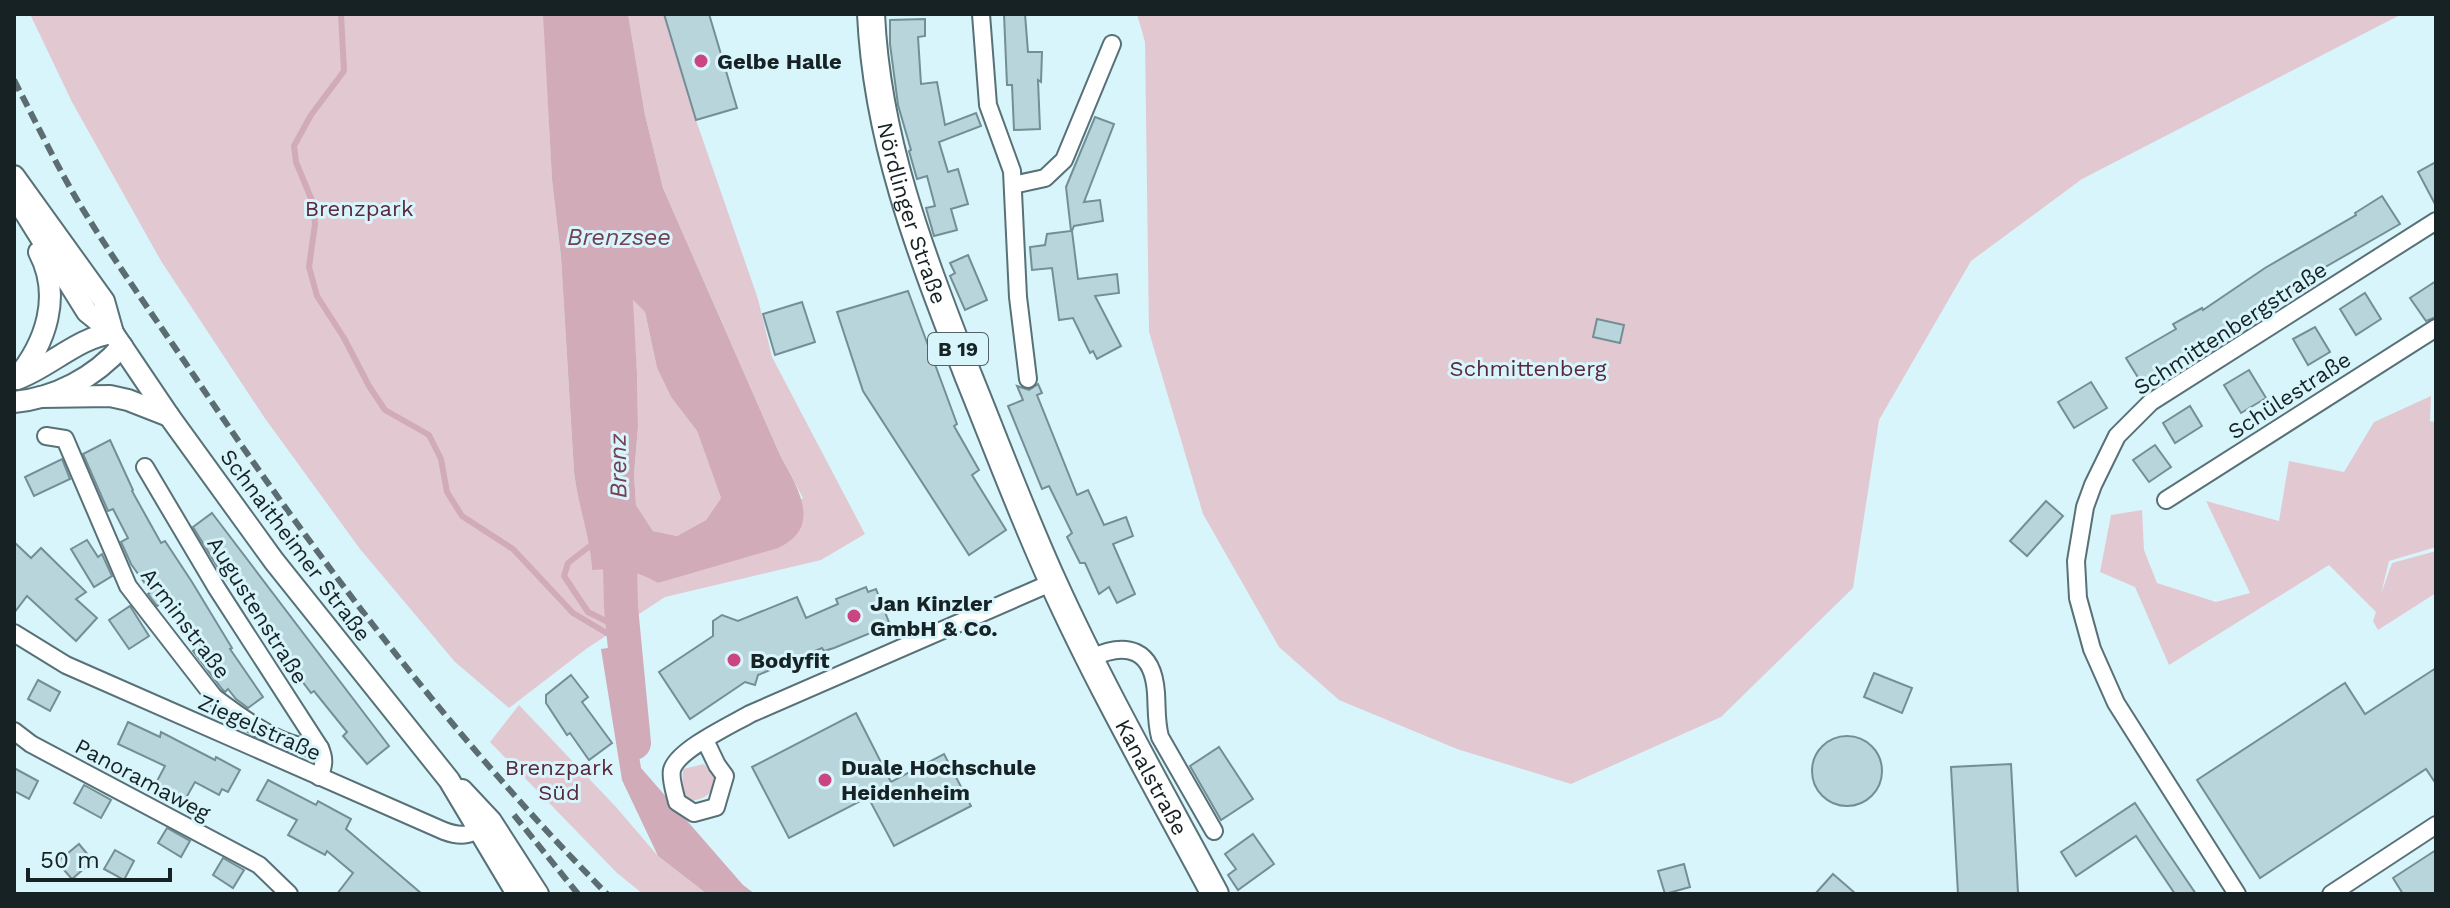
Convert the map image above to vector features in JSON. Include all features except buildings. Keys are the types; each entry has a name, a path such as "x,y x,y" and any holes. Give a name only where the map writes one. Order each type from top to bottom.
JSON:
{"main road":[{"name":"Nördlinger Straße","path":"871,14 887,137 902,197 940,303 1053,582"},
{"name":"Kanalstraße","path":"1053,582 1215,894"}],"street":[{"path":"981,14 988,105 1010,163 1013,185 1018,297 1028,379"},
{"path":"1013,185 1045,178 1064,160 1112,44"},
{"name":"Schnaitheimer Straße","path":"14,176 104,301 118,339 169,416 274,561 538,894"},
{"name":"Schnaitheimer Straße","path":"14,195 87,312 118,339"},
{"name":"Schmittenbergstraße","path":"2237,894 2130,727 2092,649 2078,598 2076,561 2085,507 2101,463 2117,436 2151,402 2436,221"},
{"path":"15,380 39,346 50,311 46,269 30,222"},
{"name":"Schülestraße","path":"2166,500 2436,328"},
{"path":"15,380 36,372 90,339 118,339"},
{"path":"41,397 96,371 118,339"},
{"path":"14,402 41,397 110,396 169,416"},
{"name":"Arminstraße","path":"46,436 65,439 128,586 214,697 232,711 292,745 305,749 320,748"},
{"name":"Augustenstraße","path":"145,467 232,613 320,748"},
{"path":"659,769 750,714 1053,582"},
{"name":"Ziegelstraße","path":"14,633 66,665 453,834 470,836 485,825"},
{"name":"Kanalstraße","path":"1091,658 1118,648 1131,649 1139,654 1153,679 1160,737 1214,831"},
{"name":"Panoramaweg","path":"14,731 31,744 259,865 289,894"},
{"path":"678,758 671,772 677,802 694,813 716,807 725,776 705,740"},
{"path":"319,777 324,767 320,748"},
{"name":"Schnaitheimer Straße","path":"485,825 517,894"},
{"path":"2331,894 2436,825"}],"green space":[{"name":"Brenzpark","path":"30,14 563,14 544,23 552,180 561,257 576,484 592,570 626,571 658,583 713,566 803,498 780,455 663,188 645,115 628,14 664,14 696,120 758,299 772,357 865,534 821,560 665,597 586,649 509,708 455,662 360,549 264,417 161,261 72,102"},
{"name":"Schmittenberg","path":"1137,14 2402,14 2082,179 1971,261 1879,420 1853,588 1721,717 1571,784 1457,749 1339,700 1279,647 1203,514 1149,332 1145,42"},
{"path":"632,299 645,312 657,368 671,397 697,431 721,498 706,520 677,536 653,531 636,505 637,374"},
{"path":"2431,396 2430,421 2436,422 2436,547 2389,561 2381,594 2392,563 2436,551 2436,593 2378,630 2373,621 2376,612 2329,565 2169,665 2135,587 2100,572 2111,515 2142,510 2144,550 2157,583 2216,602 2250,593 2206,501 2279,521 2289,461 2344,472 2374,422"},
{"name":"Brenzpark Süd","path":"519,705 658,856 707,894 643,894 617,873 490,742"},
{"path":"704,764 718,781 706,796 687,801 682,788 683,769"}],"water":[{"name":"Brenzsee","path":"543,14 628,14 645,115 663,188 803,506 800,529 778,548 658,583 626,571 592,570 574,472 561,257 552,180","holes":["633,300 645,312 657,368 671,397 697,431 721,498 706,520 677,536 653,531 636,505 634,474 638,427"]},
{"path":"621,646 641,768 743,885 755,894 707,894 658,856 622,780 601,649"}],"waterway":[{"path":"341,14 344,71 311,115 294,146 296,162 313,203 315,224 309,267 317,296 385,410 429,435 441,459 447,492 462,516 513,549 573,613 625,644"},
{"name":"Brenz","path":"619,525 621,607 634,743"},
{"path":"596,548 590,546 568,563 564,576 588,612 624,630"}],"railway":[{"path":"14,80 96,231 249,456 344,587 497,776 607,894"},
{"path":"514,815 578,894"}],"place":[{"name":"Gelbe Halle","path":"701,61"},
{"name":"Jan Kinzler GmbH & Co.","path":"854,616"},
{"name":"Bodyfit","path":"734,660"},
{"name":"Duale Hochschule Heidenheim","path":"825,780"}]}
